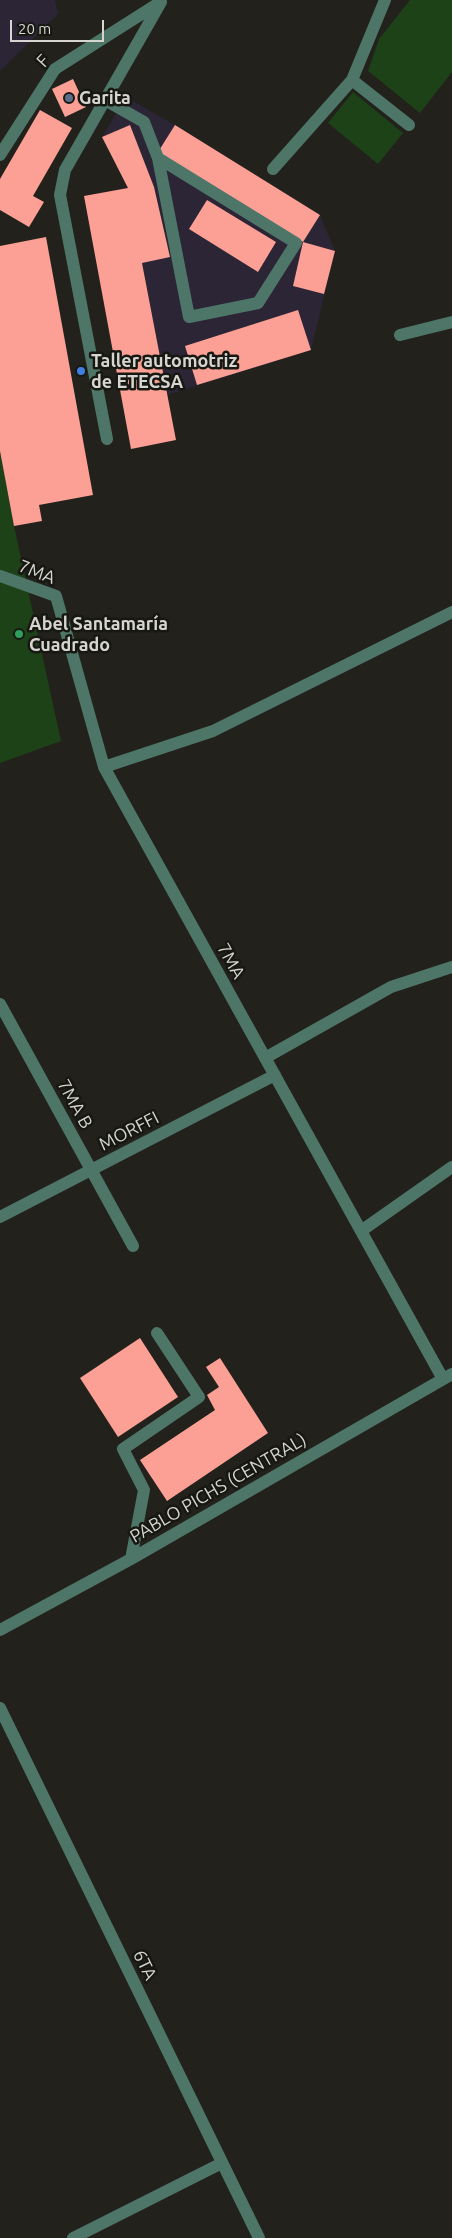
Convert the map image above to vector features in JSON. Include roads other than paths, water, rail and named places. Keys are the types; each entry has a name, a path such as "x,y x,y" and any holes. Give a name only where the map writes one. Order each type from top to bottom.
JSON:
{"street":[{"path":"273,169 352,80 386,0"},
{"path":"107,439 60,195 65,170 162,1"},
{"name":"F","path":"0,155 55,68 162,1"},
{"path":"352,80 409,126"},
{"path":"105,100 144,122 158,158 189,317 258,303 296,243 158,158"},
{"path":"400,335 452,322"},
{"name":"7MA","path":"0,576 56,596 104,768 361,1231 448,1376"},
{"path":"104,768 214,731 452,612"},
{"path":"265,1058 391,986 452,967"},
{"name":"7MA B","path":"0,1004 133,1246"},
{"name":"MORFFI","path":"0,1218 274,1075"},
{"path":"361,1231 452,1167"},
{"path":"131,1559 144,1490 123,1449 199,1397 157,1333"},
{"name":"PABLO PICHS (CENTRAL)","path":"0,1630 131,1559 448,1376"},
{"name":"6TA","path":"0,1708 259,2238"},
{"path":"73,2238 222,2163"}],"place":[{"name":"Garita","path":"69,98"},
{"name":"Taller automotriz de ETECSA","path":"81,371"},
{"name":"Abel Santamaría Cuadrado","path":"19,634"}]}
